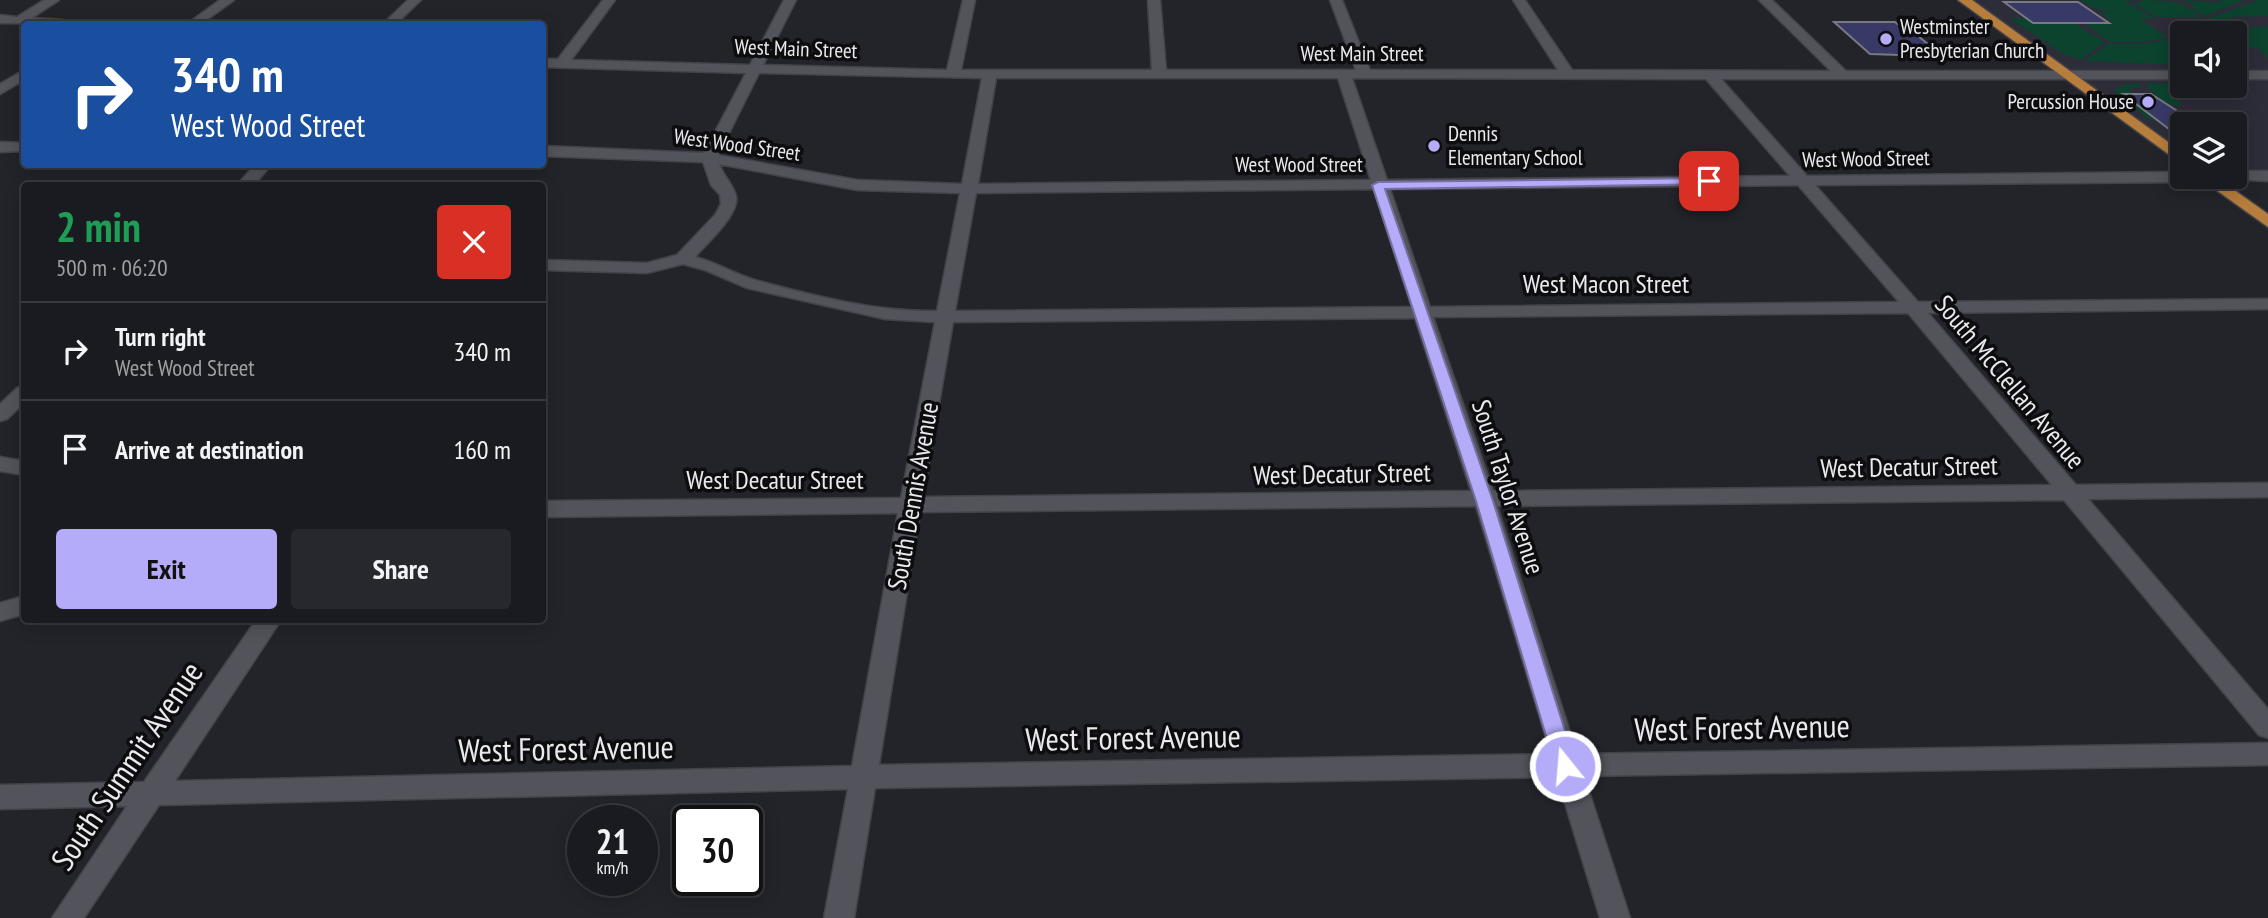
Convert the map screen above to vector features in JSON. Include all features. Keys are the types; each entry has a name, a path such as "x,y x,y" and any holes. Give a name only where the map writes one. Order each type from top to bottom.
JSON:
{"main road":[{"path":"1964,0 2170,150"},
{"path":"2223,189 2268,222"}],"street":[{"path":"0,19 19,21 53,0"},
{"path":"197,21 228,0"},
{"path":"392,21 415,0"},
{"path":"561,64 609,0"},
{"path":"546,265 647,268 683,259 722,217 729,204 728,194 719,185 709,158 790,0"},
{"path":"953,74 969,0"},
{"path":"1154,0 1159,74"},
{"path":"1336,0 1365,75"},
{"path":"1519,0 1568,75"},
{"path":"1765,0 1843,75"},
{"name":"West Main Street","path":"546,64 953,74 2170,75"},
{"name":"South Dennis Avenue","path":"839,918 910,507 990,74"},
{"name":"South McClellan Avenue","path":"1709,74 1914,308 2268,727"},
{"name":"South Taylor Avenue","path":"1344,75 1378,185 1485,501 1565,766 1615,918"},
{"path":"2247,75 2268,75"},
{"path":"0,92 21,76"},
{"path":"0,92 21,94"},
{"path":"0,147 21,147"},
{"name":"West Wood Street","path":"546,151 709,158 883,188 2170,177"},
{"path":"248,182 261,168"},
{"path":"2247,176 2268,176"},
{"name":"West Macon Street","path":"683,259 711,265 747,283 885,314 945,316 2268,304"},
{"path":"0,415 21,395"},
{"path":"0,464 21,468"},
{"name":"West Decatur Street","path":"546,509 1485,501 2268,490"},
{"path":"0,612 21,606"},
{"name":"South Summit Avenue","path":"67,918 267,623"},
{"name":"West Forest Avenue","path":"0,797 864,777 2268,754"}],"shaded area":[{"path":"1964,0 2268,0 2268,176 2247,176 2247,112 2170,112 2170,150"}],"green space":[{"path":"2080,0 2134,0 2125,2 2155,18 2140,19 2168,38 2142,42 2110,42 2084,23 2114,23 2100,13 2110,12 2094,8"},
{"path":"2147,0 2178,2 2202,17 2156,17 2133,3"},
{"path":"2181,0 2221,3 2220,0 2244,0 2205,16 2190,7 2195,5"},
{"path":"2259,0 2268,0 2268,16 2230,17 2237,21 2201,21"},
{"path":"2009,18 2025,18 2033,23 2074,23 2105,42 2081,60 2063,54"},
{"path":"2268,26 2268,59 2258,48 2247,47 2250,46 2247,45 2247,27"},
{"path":"2170,40 2170,65 2085,61 2108,44 2144,44"},
{"path":"2140,83 2139,87 2128,89 2134,94 2124,95 2148,114 2170,114 2170,120 2150,120 2114,91 2126,84"},
{"path":"2170,83 2167,86 2170,88 2170,98 2182,98 2175,99 2184,106 2162,101 2146,84"},
{"path":"2175,109 2188,109 2192,112 2179,112"}],"building":[{"path":"2004,2 2078,2 2109,23 2033,23"},
{"name":"Westminster Presbyterian Church","path":"1834,22 1895,22 1907,32 1913,32 1939,53 1925,53 1929,56 1870,54"},
{"name":"Percussion House","path":"2123,94 2151,94 2179,112 2170,112 2170,130"}],"place":[{"name":"Westminster Presbyterian Church","path":"1886,39"},
{"name":"Percussion House","path":"2148,102"},
{"name":"Dennis Elementary School","path":"1434,146"}],"route":[{"path":"1565,766 1485,501 1378,185 1709,181"}]}
